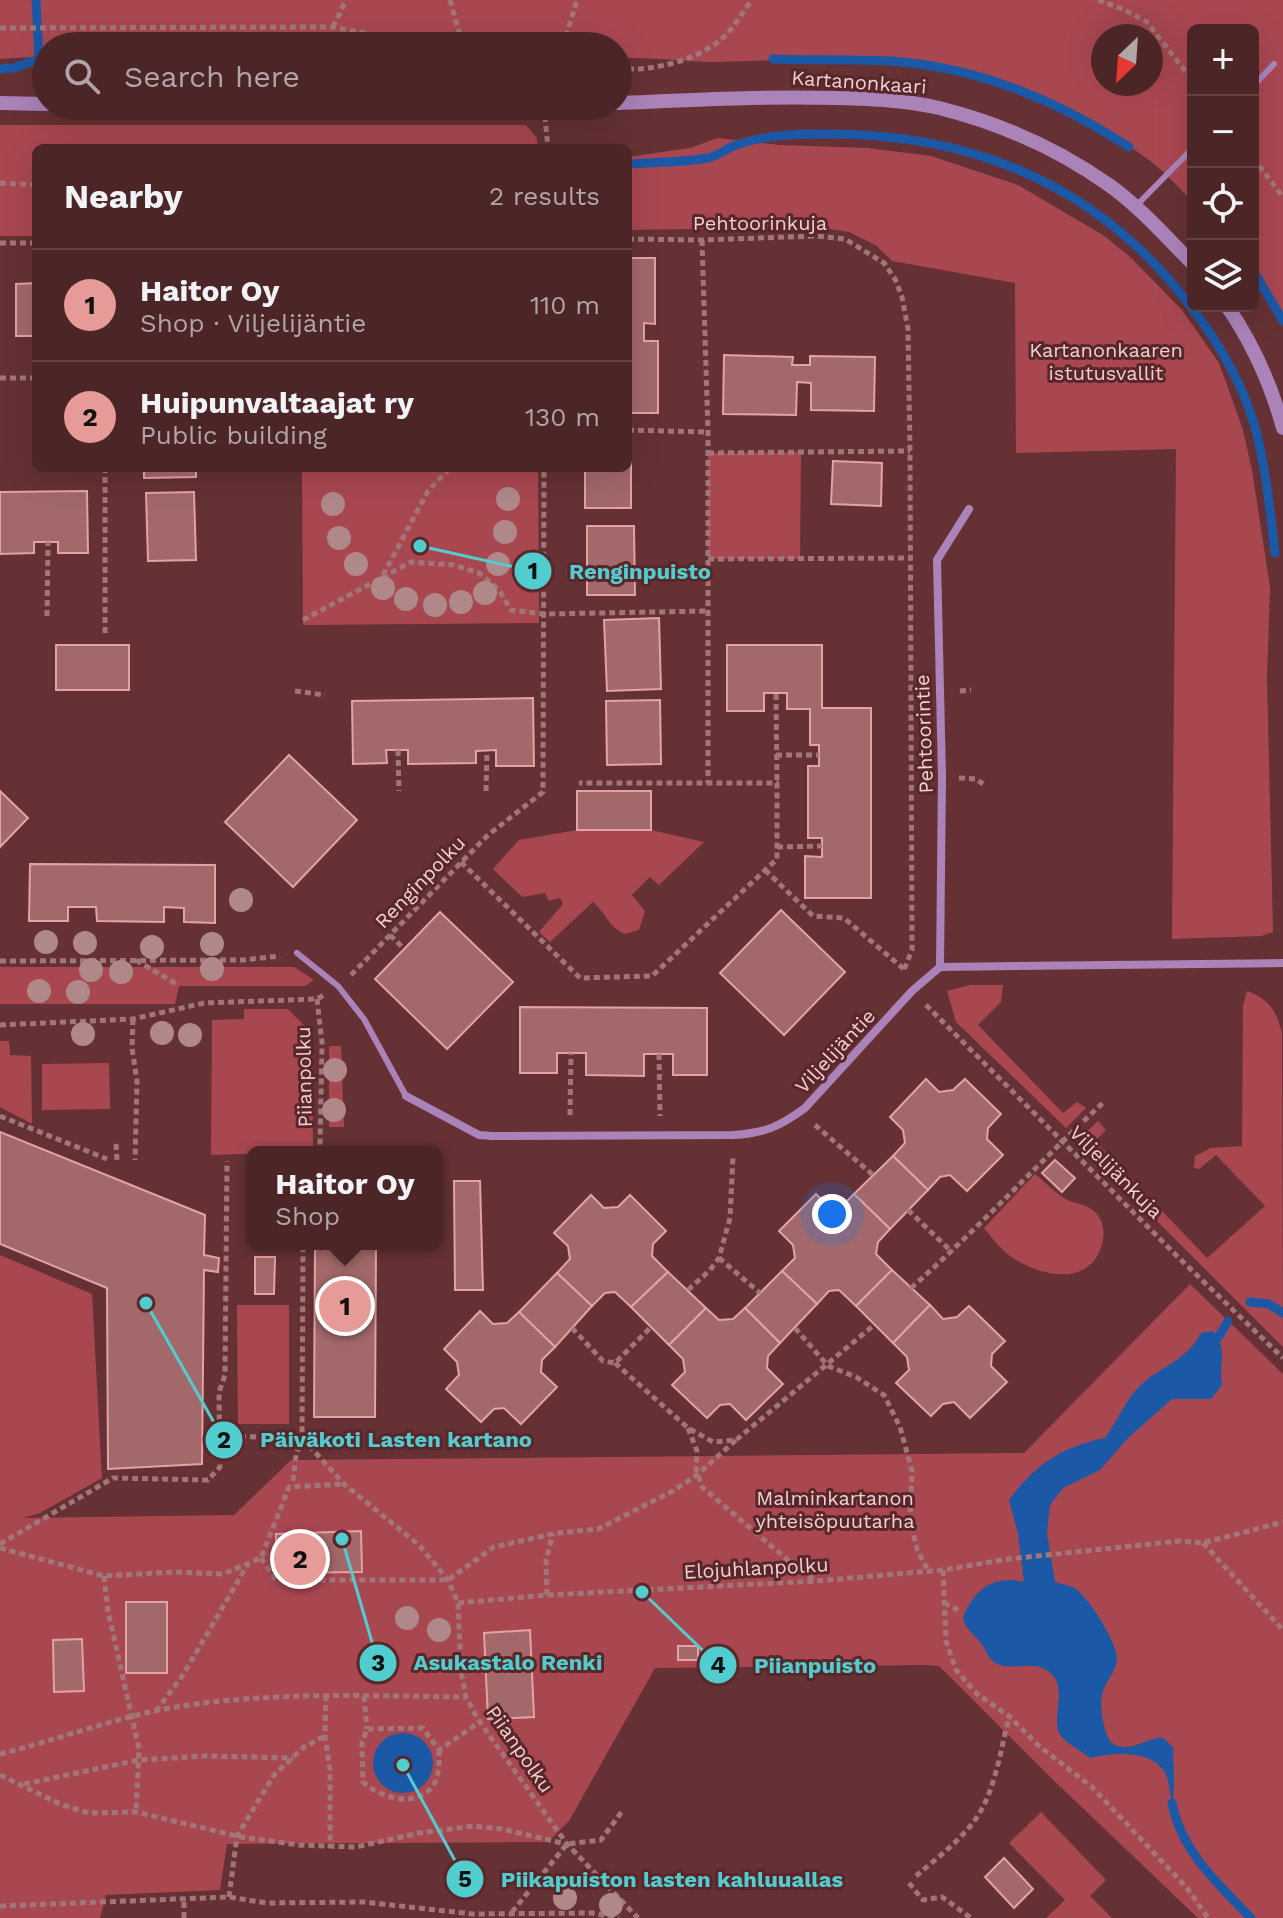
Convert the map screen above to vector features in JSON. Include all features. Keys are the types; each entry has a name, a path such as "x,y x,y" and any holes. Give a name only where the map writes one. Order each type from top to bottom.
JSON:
{"street":[{"name":"Kartanonkaari","path":"632,102 787,96 874,99 938,108 1024,136 1110,186 1187,258"},
{"path":"0,103 32,104"},
{"path":"1231,312 1244,330 1273,391 1283,428"},
{"path":"937,560 969,509"},
{"name":"Pehtoorintie","path":"937,560 942,777 940,967"},
{"path":"940,967 1283,963"},
{"name":"Viljelijäntie","path":"406,1096 479,1135 733,1135 766,1132 805,1108 912,991 940,967"}],"lane":[{"path":"1259,80 1274,64"},
{"path":"1135,207 1187,154"},
{"path":"297,953 338,986 364,1019 406,1096"}],"path":[{"path":"333,27 346,0"},
{"path":"450,0 459,32"},
{"path":"567,32 577,0"},
{"path":"632,70 691,58 724,36 752,0"},
{"path":"1098,0 1147,22 1187,73"},
{"path":"0,28 333,27 358,32"},
{"path":"545,120 548,144"},
{"path":"1259,166 1283,197"},
{"path":"0,183 32,185"},
{"name":"Pehtoorinkuja","path":"632,239 816,236 845,239 884,263 902,297 908,329 910,451 912,950 905,970"},
{"path":"702,240 708,432 708,783"},
{"path":"0,243 32,243"},
{"path":"0,378 32,378"},
{"path":"632,430 708,432"},
{"path":"708,453 910,451"},
{"path":"105,472 105,633"},
{"path":"383,575 428,491 446,472"},
{"name":"Renginpolku","path":"0,1025 133,1019 204,1003 317,999 338,986 488,835 543,792 544,472"},
{"path":"47,616 48,542"},
{"path":"708,559 910,557 937,560"},
{"path":"303,620 411,562 454,565 479,573 499,590 511,610 545,614 708,611"},
{"path":"295,691 325,695"},
{"path":"461,862 580,978 652,976 777,859 776,694"},
{"path":"398,750 399,791"},
{"path":"486,791 487,751"},
{"path":"776,755 819,755"},
{"path":"579,783 777,783"},
{"path":"777,847 822,846"},
{"path":"765,870 813,916 844,918 905,970 899,976"},
{"path":"390,935 404,949"},
{"path":"0,961 243,960 297,953"},
{"path":"135,960 178,985"},
{"name":"Piianpolku","path":"317,999 322,1043 320,1146"},
{"name":"Viljelijänkuja","path":"928,1006 1283,1358"},
{"path":"133,1019 132,1048 137,1081 135,1160"},
{"path":"570,1115 571,1053"},
{"path":"659,1054 660,1116"},
{"path":"911,1288 952,1252 1105,1101"},
{"path":"0,1116 107,1159"},
{"path":"815,1125 873,1175"},
{"path":"116,1144 117,1160"},
{"path":"688,1290 719,1258 730,1218 733,1156"},
{"path":"0,1546 113,1478 208,1480 220,1467 219,1392 225,1375 227,1161"},
{"path":"908,1210 952,1252"},
{"path":"293,1481 302,1438 303,1250"},
{"path":"719,1258 760,1293"},
{"path":"261,1558 276,1580 448,1580 494,1547 553,1534 598,1529 673,1491 698,1474 874,1325"},
{"path":"615,1363 651,1327"},
{"path":"572,1328 603,1361 615,1363 688,1428 713,1442 736,1440"},
{"path":"795,1328 828,1366 856,1377 884,1395 900,1427 912,1471 910,1519 917,1549 928,1571"},
{"path":"688,1428 697,1451 702,1487 816,1581"},
{"path":"220,1436 302,1438"},
{"name":"Piianpolku","path":"302,1438 344,1484 419,1545 448,1580 458,1603 461,1672 466,1697 480,1722 567,1844 638,1918"},
{"path":"0,1546 104,1576 175,1572 223,1574 261,1558 289,1487 344,1484"},
{"name":"Elojuhlanpolku","path":"458,1603 943,1570 1008,1559 1180,1541 1203,1543 1283,1522"},
{"path":"547,1595 546,1560 553,1534"},
{"path":"1203,1543 1283,1630"},
{"path":"155,1712 183,1675 249,1563"},
{"path":"943,1570 946,1641 956,1670 977,1694 1009,1716 1039,1746 1092,1787 1187,1888 1208,1918"},
{"path":"104,1576 108,1611 139,1749 136,1812"},
{"path":"944,1603 962,1612"},
{"path":"0,1754 132,1716 225,1701 287,1695 466,1697"},
{"path":"326,1695 330,1848"},
{"path":"364,1696 367,1729 362,1742 363,1782 376,1793 401,1799 417,1798 432,1788 438,1775 439,1750 423,1728 367,1729"},
{"path":"916,1876 947,1849 979,1814 993,1781 1009,1716"},
{"path":"439,1750 480,1722"},
{"path":"229,1897 237,1836 274,1775 304,1747 325,1736"},
{"path":"22,1784 139,1760 204,1756 293,1758"},
{"path":"0,1775 60,1804 88,1813 136,1812 237,1836 330,1848 356,1847 419,1833 473,1826 502,1829 567,1844 601,1840 623,1810"},
{"path":"512,1912 567,1844"},
{"path":"909,1883 923,1900 942,1897 971,1918"},
{"path":"0,1906 229,1897 267,1903 364,1902 473,1914 592,1913 619,1918"},
{"path":"184,1899 184,1918"}],"green space":[{"path":"0,0 1283,0 1283,324 1259,285 1259,24 1187,24 1187,196 1149,160 1122,141 1059,109 1026,95 957,74 891,62 825,59 715,62 632,58 632,32 32,32 32,57 0,59"},
{"path":"0,125 526,125 537,138 537,144 32,144 32,236 0,236"},
{"name":"Kartanonkaaren istutusvallit","path":"718,138 780,145 867,148 931,156 1018,185 1103,235 1129,256 1182,310 1219,363 1243,430 1270,587 1267,678 1273,932 1261,936 1172,939 1176,449 1016,453 1015,283 892,261 877,246 849,232 817,227 632,230 632,156 690,148"},
{"path":"801,452 800,559 708,559 708,453"},
{"path":"302,472 538,472 539,623 303,625"},
{"path":"577,830 651,830 704,842 659,885 650,877 632,895 645,911 639,930 624,934 593,902 550,942 539,932 563,904 560,898 549,901 545,893 522,897 493,869 519,840"},
{"path":"0,967 294,967 314,980 305,986 179,986 175,1004 0,1004"},
{"path":"970,985 1003,985 1001,1002 978,1025 1063,1113 1077,1102 1086,1108 1066,1128 956,1022 947,991"},
{"path":"1247,991 1270,1006 1282,1033 1283,1347 1077,1141 1098,1121 1106,1130 1095,1141 1207,1258 1265,1206 1216,1155 1199,1169 1194,1168 1195,1156 1211,1148 1242,1146 1243,1006"},
{"path":"244,1009 288,1009 312,1033 313,1146 247,1146 247,1154 211,1155 212,1020 244,1019"},
{"path":"0,1041 9,1041 10,1055 31,1056 32,1124 0,1107"},
{"path":"329,1046 341,1046 344,1127 329,1127"},
{"path":"109,1063 110,1109 42,1110 42,1064"},
{"path":"1035,1174 1060,1196 1097,1214 1103,1229 1102,1244 1096,1259 1086,1268 1060,1274 1031,1267 1005,1252 984,1228"},
{"name":"Malminkartanon yhteisöpuutarha","path":"0,1255 92,1294 102,1478 40,1513 23,1518 234,1515 291,1460 1024,1453 1190,1284 1283,1374 1283,1918 1198,1918 939,1666 925,1665 655,1668 569,1821 548,1842 227,1844 220,1890 106,1895 100,1918 0,1918"},
{"path":"237,1305 289,1305 289,1424 238,1424"},
{"path":"1041,1812 1106,1880 1090,1896 1112,1918 1046,1918 1065,1900 1009,1843"}],"water":[{"path":"1213,1331 1222,1351 1222,1385 1211,1399 1172,1399 1127,1439 1100,1470 1063,1488 1050,1505 1047,1533 1055,1582 1073,1587 1086,1599 1108,1632 1116,1653 1116,1665 1101,1699 1108,1737 1115,1745 1127,1747 1162,1737 1173,1747 1172,1803 1166,1774 1149,1759 1129,1754 1090,1758 1067,1742 1058,1730 1059,1691 1054,1677 1035,1666 1007,1666 994,1662 967,1628 963,1618 973,1599 986,1586 1003,1580 1024,1582 1018,1534 1009,1500 1019,1487 1062,1452 1105,1438 1144,1382 1187,1352 1201,1333"},
{"path":"403,1733 424,1742 433,1763 424,1784 403,1793 382,1784 373,1763 382,1742"}],"building":[{"path":"632,258 655,258 655,324 644,323 644,341 658,341 658,413 632,413"},
{"path":"32,283 32,336 16,336 16,284"},
{"path":"724,355 793,357 792,365 810,365 810,356 875,357 874,411 811,410 811,383 797,382 796,415 723,414"},
{"path":"833,461 882,463 881,506 831,504"},
{"path":"144,472 196,472 196,477 144,478"},
{"path":"585,472 631,472 631,508 585,508"},
{"path":"87,491 88,553 58,553 58,542 34,542 34,553 0,554 0,492"},
{"path":"194,492 196,560 148,561 146,493"},
{"path":"587,526 634,526 635,595 587,595"},
{"path":"659,618 661,689 607,691 604,620"},
{"path":"56,645 129,645 129,690 56,690"},
{"path":"727,645 822,645 822,708 871,708 871,898 805,898 805,856 822,857 822,838 808,838 808,766 819,766 819,745 810,745 810,709 787,709 787,693 764,693 764,711 727,711"},
{"path":"533,698 534,766 496,766 496,750 476,751 476,763 408,764 408,750 386,750 387,763 353,764 352,701"},
{"path":"660,700 661,764 607,765 606,701"},
{"path":"289,755 357,820 293,887 225,822"},
{"path":"0,791 28,818 0,847"},
{"path":"577,791 651,791 651,830 577,830"},
{"path":"30,864 215,865 215,923 184,922 184,908 164,907 164,922 97,921 96,907 68,907 68,921 29,921"},
{"path":"781,910 845,972 784,1035 720,973"},
{"path":"440,912 513,982 447,1049 375,979"},
{"path":"520,1007 707,1008 707,1075 673,1075 673,1054 644,1054 644,1076 586,1075 586,1053 557,1053 557,1073 520,1073"},
{"path":"926,1079 939,1092 953,1090 965,1079 1001,1114 988,1128 987,1139 1003,1155 967,1191 950,1175 940,1177 928,1190 893,1156 905,1143 903,1130 890,1117"},
{"path":"0,1132 205,1215 204,1255 219,1258 218,1272 204,1270 202,1464 108,1469 107,1288 0,1244"},
{"path":"893,1156 928,1190 890,1229 854,1194"},
{"path":"1055,1160 1075,1178 1062,1192 1042,1173"},
{"path":"454,1181 480,1181 483,1290 455,1290"},
{"path":"816,1194 828,1206 843,1205 854,1194 890,1229 878,1242 876,1254 892,1270 856,1306 839,1290 829,1291 817,1304 782,1271 795,1258 793,1245 779,1231"},
{"path":"591,1195 604,1208 618,1207 630,1195 666,1231 653,1244 652,1256 668,1272 631,1307 615,1292 605,1293 592,1306 557,1273 570,1259 568,1246 554,1233"},
{"path":"315,1250 376,1250 375,1417 314,1417"},
{"path":"255,1257 275,1257 274,1294 255,1294"},
{"path":"892,1270 930,1305 893,1343 856,1306"},
{"path":"782,1271 817,1304 780,1343 745,1308"},
{"path":"668,1272 706,1308 669,1345 631,1307"},
{"path":"557,1273 592,1306 555,1347 519,1312"},
{"path":"930,1305 943,1319 957,1317 969,1306 1005,1341 992,1354 991,1366 1007,1382 970,1418 954,1402 943,1404 931,1416 896,1383 909,1370 907,1357 893,1343"},
{"path":"706,1308 719,1320 733,1319 745,1308 780,1343 768,1356 767,1368 783,1384 746,1420 730,1404 720,1405 707,1418 672,1385 685,1372 683,1359 669,1345"},
{"path":"480,1311 493,1324 507,1323 519,1312 555,1347 542,1360 541,1372 557,1387 521,1424 504,1408 494,1409 481,1422 446,1389 459,1375 457,1362 444,1349"},
{"path":"361,1531 362,1572 277,1573 276,1534"},
{"path":"126,1602 167,1602 167,1673 126,1673"},
{"path":"530,1630 534,1717 488,1719 484,1633"},
{"path":"82,1639 84,1691 54,1692 53,1640"},
{"path":"678,1646 698,1646 698,1660 678,1660"},
{"path":"1004,1858 1033,1889 1014,1908 985,1877"}],"waterway":[{"path":"36,0 38,32"},
{"path":"773,59 893,61 958,71 1035,96 1129,147"},
{"path":"0,69 32,62"},
{"path":"632,164 711,157 731,147 776,136 874,136 927,142 977,155 1026,173 1071,197 1113,226 1153,262 1189,304 1228,362 1255,427 1265,474 1275,553"},
{"path":"1259,280 1283,321"},
{"path":"1250,1302 1269,1304 1283,1313"},
{"path":"1218,1338 1228,1321"},
{"path":"1172,1803 1192,1852 1251,1918"}],"place":[{"name":"Renginpuisto","path":"420,546"},
{"name":"Päiväkoti Lasten kartano","path":"146,1303"},
{"name":"Haitor Oy","path":"345,1306"},
{"name":"Asukastalo Renki","path":"342,1539"},
{"name":"Huipunvaltaajat ry","path":"300,1559"},
{"name":"Piianpuisto","path":"642,1592"},
{"name":"Piikapuiston lasten kahluuallas","path":"403,1765"}]}
